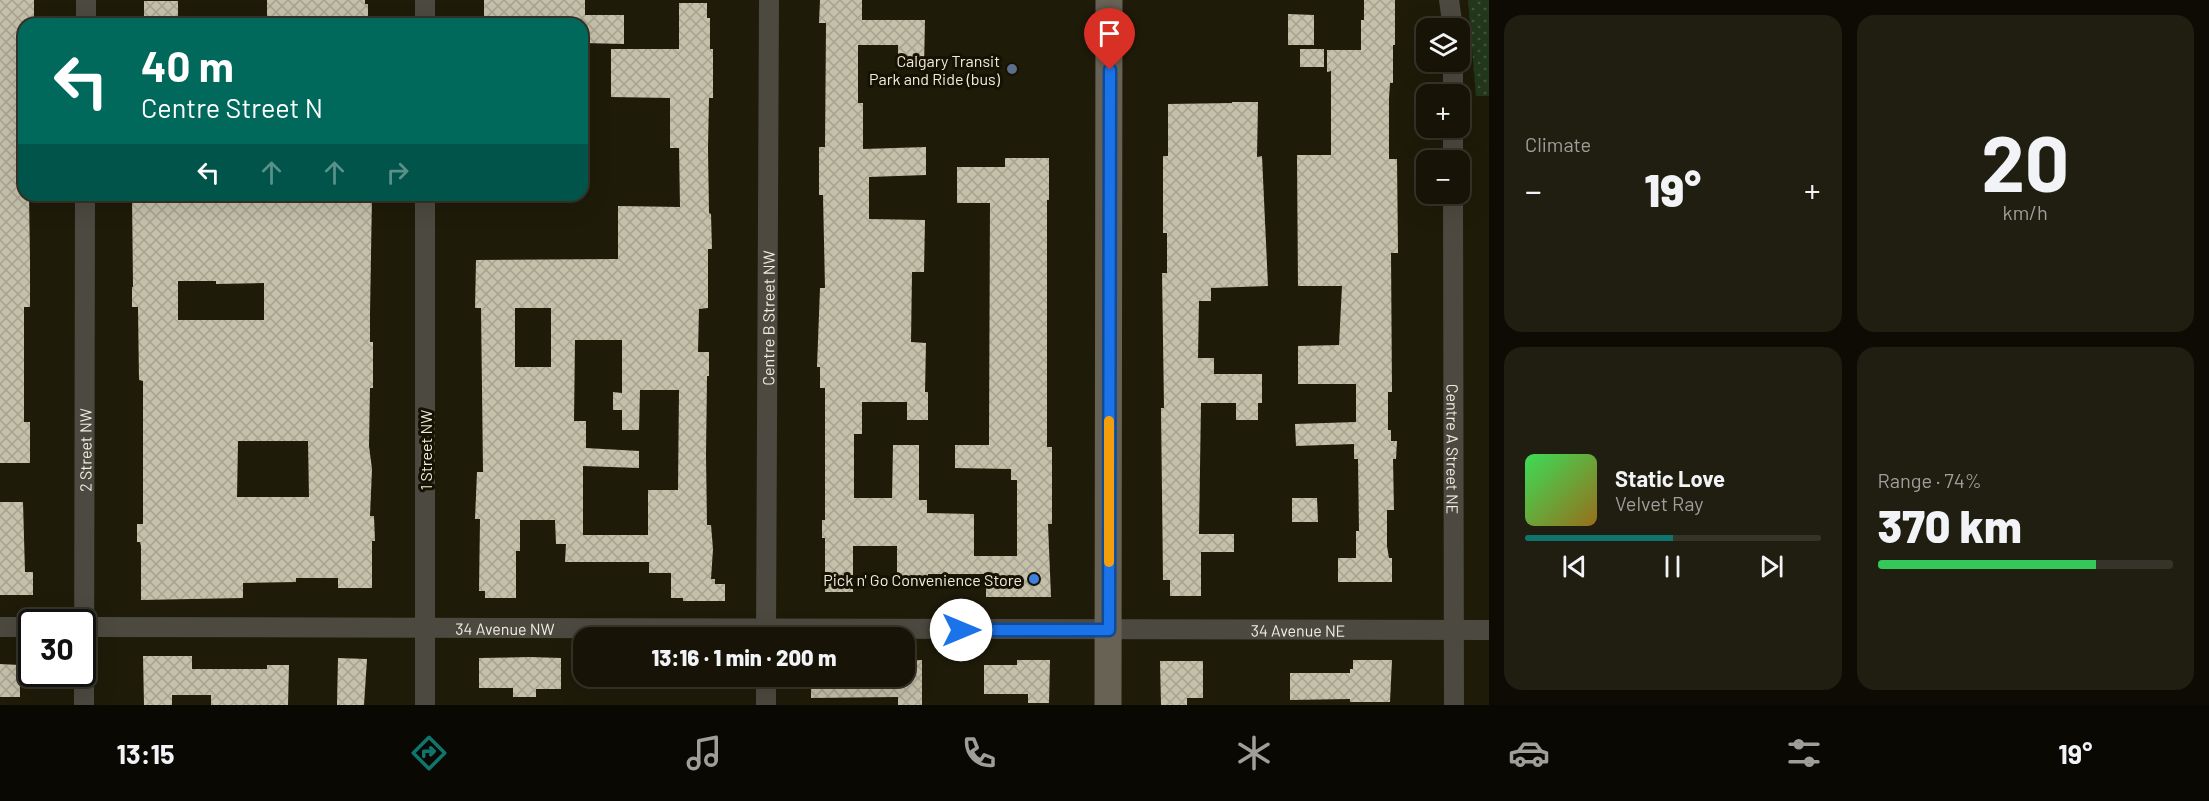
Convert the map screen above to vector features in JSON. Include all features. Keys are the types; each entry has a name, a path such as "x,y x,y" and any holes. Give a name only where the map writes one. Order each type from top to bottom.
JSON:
{"main road":[{"path":"1108,705 1109,0"}],"street":[{"path":"86,0 86,18"},
{"path":"425,0 425,18"},
{"name":"Centre B Street NW","path":"766,627 769,0"},
{"path":"1449,0 1452,18"},
{"name":"2 Street NW","path":"83,609 85,201"},
{"name":"1 Street NW","path":"425,201 425,705"},
{"name":"Centre A Street NE","path":"1453,204 1454,705"},
{"path":"0,627 18,627"},
{"name":"34 Avenue NW","path":"96,627 573,630"},
{"name":"34 Avenue NW","path":"915,632 1109,630"},
{"name":"34 Avenue NE","path":"1109,630 1489,630"},
{"name":"2 Street NW","path":"84,687 84,705"},
{"path":"766,687 766,705"}],"green space":[{"path":"1468,0 1489,0 1489,96 1476,96"}],"building":[{"path":"0,0 34,0 34,18 18,18 18,201 29,201 30,307 24,307 24,422 30,422 30,463 0,463"},
{"path":"267,0 365,0 365,4 368,4 368,18 267,18"},
{"path":"484,0 585,0 585,15 624,15 624,44 588,43 588,18 484,18"},
{"path":"820,0 862,0 862,20 925,20 924,66 898,66 898,45 858,45 858,103 863,103 863,149 926,147 926,175 869,177 869,219 925,220 924,272 912,272 911,342 926,343 925,392 928,392 928,420 907,420 907,402 862,402 862,434 854,434 854,498 892,498 893,445 919,445 919,500 927,500 927,513 974,514 974,556 1017,556 1017,480 1011,480 1011,469 955,468 955,445 989,445 990,203 957,203 957,167 1005,167 1005,158 1049,158 1047,447 1052,447 1052,524 1048,524 1051,597 986,597 986,574 928,574 928,582 897,581 897,546 853,546 853,592 825,592 825,538 822,538 822,520 825,520 825,388 820,388 820,367 817,367 820,288 825,288 823,195 819,195 819,147 825,147 826,23 819,23"},
{"path":"1364,0 1395,0 1393,83 1390,83 1389,98 1389,159 1397,159 1398,253 1391,253 1392,392 1388,392 1388,430 1391,430 1391,441 1397,441 1396,459 1393,459 1394,510 1387,510 1387,546 1389,558 1392,558 1392,582 1338,582 1338,558 1356,558 1356,531 1359,531 1358,459 1354,459 1354,444 1296,446 1295,424 1356,422 1356,384 1298,384 1298,346 1339,345 1342,286 1298,286 1297,155 1331,155 1331,71 1327,72 1327,50 1361,50"},
{"path":"144,1 178,1 178,18 144,18"},
{"path":"679,3 707,3 707,18 710,18 710,49 713,49 713,98 709,98 708,148 712,249 708,249 708,308 699,309 698,352 709,352 706,455 707,525 711,525 713,549 711,579 715,579 715,584 725,584 725,601 683,601 683,598 671,598 671,573 649,573 649,562 565,562 566,544 556,544 555,520 520,520 520,551 516,551 516,598 485,598 485,591 479,591 480,519 475,519 477,472 483,472 481,308 475,308 476,260 618,259 618,206 680,207 679,148 670,148 670,98 611,97 611,49 679,49","holes":["515,308 551,308 551,367 515,367","575,340 622,340 622,393 613,392 613,410 622,410 622,430 639,430 640,390 679,390 678,490 648,490 648,535 583,535 583,466 639,468 639,451 586,448 586,421 574,421"]},
{"path":"1288,14 1314,15 1314,45 1288,45"},
{"path":"1300,49 1324,49 1324,67 1300,67"},
{"path":"1258,102 1257,157 1262,156 1268,286 1211,288 1211,301 1199,301 1198,358 1214,358 1214,374 1262,374 1262,403 1258,403 1258,420 1236,420 1236,403 1201,403 1199,534 1234,534 1234,552 1201,552 1201,596 1170,596 1170,580 1163,580 1161,408 1164,408 1162,273 1167,273 1167,233 1163,233 1163,156 1168,156 1168,104"},
{"path":"132,201 372,201 370,342 373,342 373,388 370,388 369,446 372,469 370,516 374,516 375,541 372,541 372,588 338,588 338,578 296,578 296,582 243,583 243,598 141,600 141,546 140,542 137,542 137,524 143,524 143,381 139,380 138,307 132,307","holes":["178,281 216,281 216,284 264,283 264,320 178,320","238,441 308,441 309,497 237,497"]},
{"path":"1292,498 1317,498 1318,522 1292,522"},
{"path":"0,502 23,502 25,572 33,572 33,595 0,595"},
{"path":"143,656 192,656 192,669 267,669 267,665 289,665 288,705 211,705 211,695 172,695 172,705 144,705"},
{"path":"338,658 367,659 364,705 337,705"},
{"path":"479,658 561,658 561,689 536,689 536,697 513,697 513,688 479,688"},
{"path":"915,660 922,660 922,705 898,705 898,697 811,698 811,687 915,687"},
{"path":"1017,660 1050,660 1049,703 1028,703 1028,694 984,694 984,665 1017,665"},
{"path":"1353,660 1392,660 1390,702 1350,702 1350,699 1290,700 1290,673 1350,673 1350,669 1353,669"},
{"path":"1160,661 1203,661 1203,698 1187,698 1187,705 1161,705"},
{"path":"0,664 18,665 20,697 0,697"}],"slow traffic":[{"path":"1109,421 1109,562"}],"place":[{"name":"Calgary Transit Park and Ride (bus)","path":"1012,69"},
{"name":"Pick n' Go Convenience Store","path":"1034,579"}],"route":[{"path":"961,630 1109,630 1110,70"}]}
